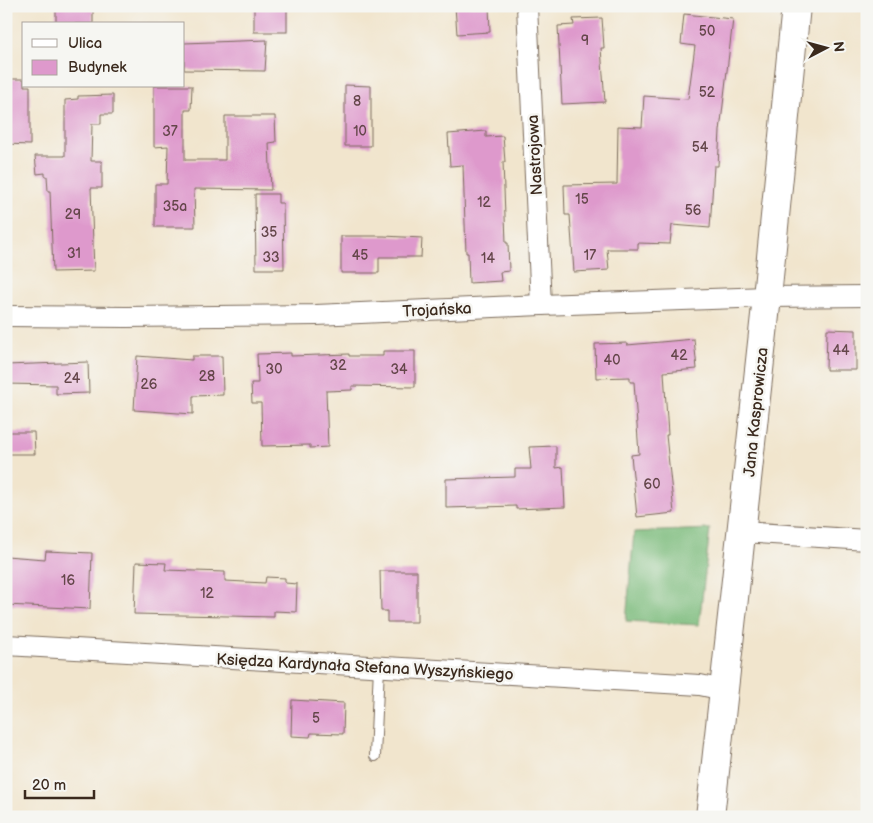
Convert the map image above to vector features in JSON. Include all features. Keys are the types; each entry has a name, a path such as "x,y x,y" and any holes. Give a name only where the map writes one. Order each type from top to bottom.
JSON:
{"street":[{"name":"Nastrojowa","path":"527,6 541,305"},
{"name":"Jana Kasprowicza","path":"710,817 767,297 796,6"},
{"name":"Trojańska","path":"6,316 316,315 767,297 867,296"},
{"path":"742,532 867,540"},
{"name":"Księdza Kardynała Stefana Wyszyńskiego","path":"6,645 700,685 724,690"}],"lane":[{"path":"376,756 380,667"}],"green space":[{"path":"710,529 699,625 626,621 634,532"}],"building":[{"path":"56,6 93,6 93,22 56,22"},
{"path":"254,6 287,6 287,32 254,32"},
{"path":"455,6 489,6 490,32 457,34"},
{"path":"684,14 733,19 720,131 718,166 714,166 710,228 672,225 670,244 638,243 638,249 607,249 609,270 574,272 570,215 565,215 564,185 617,184 618,126 642,127 644,96 688,99 695,46 681,44"},
{"path":"602,18 604,48 601,48 605,102 562,104 558,26 574,25 573,19"},
{"path":"267,40 265,71 185,70 185,43"},
{"path":"6,79 22,79 22,88 30,88 30,145 6,144"},
{"path":"345,85 371,86 371,146 345,146"},
{"path":"185,86 192,86 191,110 185,110 185,160 225,160 225,116 275,116 276,142 269,143 271,190 194,189 195,227 155,227 155,184 167,184 168,146 154,147 154,88 185,88"},
{"path":"113,95 113,114 101,114 101,124 92,124 91,161 102,161 102,188 91,188 94,271 53,272 50,191 48,191 45,173 37,174 35,156 65,156 65,100 78,99 78,96"},
{"path":"486,131 486,137 503,136 506,243 508,243 509,271 500,272 501,281 469,283 463,165 450,166 448,134"},
{"path":"255,194 278,194 278,203 283,203 284,269 256,269"},
{"path":"341,236 422,238 421,257 379,257 379,273 341,273"},
{"path":"827,329 856,330 856,370 826,370"},
{"path":"694,339 697,369 664,372 668,435 666,435 674,513 637,517 631,455 639,454 634,382 630,382 630,377 596,378 595,344 627,343 627,345"},
{"path":"383,351 415,351 415,387 352,386 352,390 326,391 328,447 310,448 310,445 262,446 261,403 252,403 251,383 258,383 257,354 291,353 291,356 349,354 349,356 383,356"},
{"path":"137,356 192,360 192,356 222,356 223,395 193,396 193,414 134,410"},
{"path":"88,362 89,393 56,394 56,385 6,384 6,365"},
{"path":"6,432 34,432 35,454 6,454"},
{"path":"556,446 556,468 563,467 565,507 516,509 516,506 446,508 446,479 515,477 515,469 531,469 529,447"},
{"path":"46,551 92,553 90,609 6,605 6,556 45,559"},
{"path":"136,562 166,563 165,570 225,572 225,581 265,583 266,577 285,578 285,583 297,584 296,612 274,611 274,617 134,614"},
{"path":"380,571 417,571 417,622 387,622 387,611 381,611"},
{"path":"292,700 344,703 343,734 311,733 310,737 291,736"}]}
